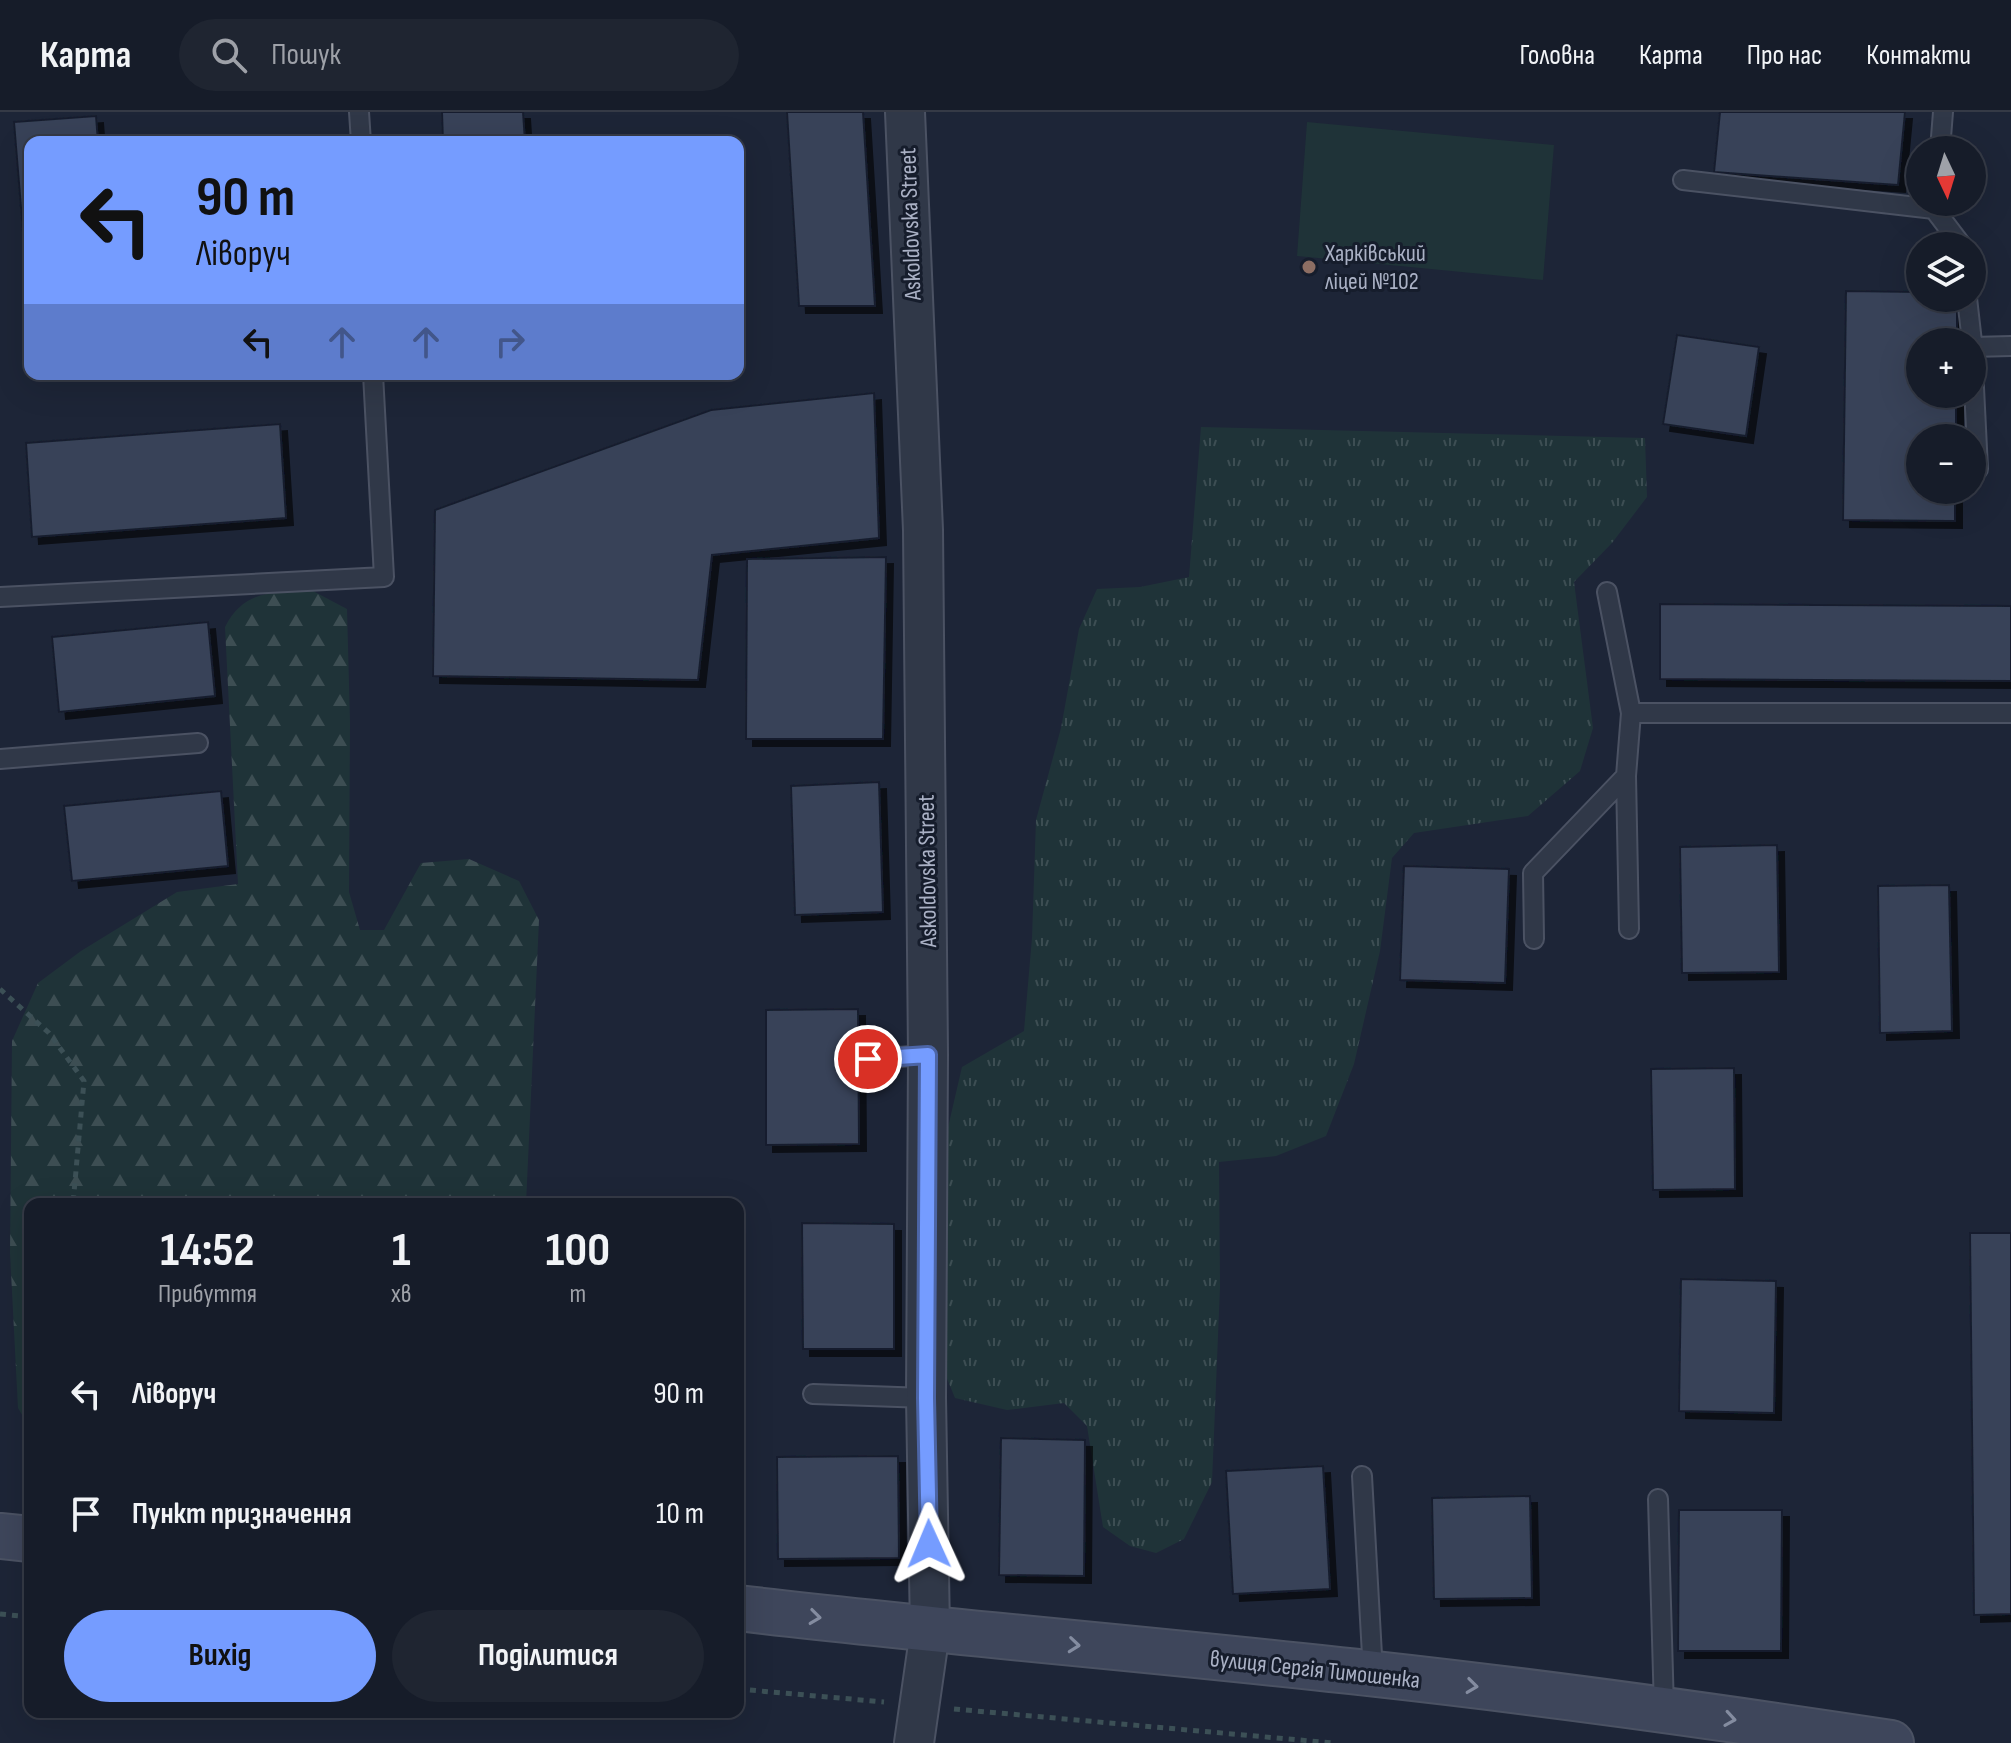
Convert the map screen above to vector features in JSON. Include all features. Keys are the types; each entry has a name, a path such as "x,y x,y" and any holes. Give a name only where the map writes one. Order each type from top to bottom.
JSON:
{"street":[{"name":"Askoldovska Street","path":"905,112 923,530 928,1055 926,1398 930,1631 914,1743"},
{"path":"0,1536 24,1538"},
{"name":"вулиця Сергія Тимошенка","path":"744,1609 930,1631 1373,1674 1664,1709 1891,1743"}],"lane":[{"path":"359,112 361,136"},
{"path":"1941,136 1943,112"},
{"path":"1683,180 1906,203"},
{"path":"1986,345 2011,346"},
{"path":"0,597 384,577 373,380"},
{"path":"1607,592 1631,713 1626,776 1629,929"},
{"path":"1631,713 2011,713"},
{"path":"0,759 198,743"},
{"path":"1534,939 1533,873 1626,776"},
{"path":"868,1059 928,1055"},
{"path":"813,1394 926,1398"},
{"path":"1362,1476 1373,1674"},
{"path":"1658,1499 1664,1709"}],"path":[{"path":"0,989 49,1033 84,1081 74,1198"},
{"path":"0,1614 24,1616"},
{"path":"744,1690 1333,1743"}],"green space":[{"path":"1307,122 1554,145 1543,280 1297,256"},
{"path":"1201,427 1645,438 1647,497 1612,543 1574,582 1593,728 1580,771 1528,816 1414,833 1392,858 1380,951 1354,1064 1326,1136 1276,1156 1219,1162 1220,1287 1212,1482 1184,1539 1156,1553 1130,1546 1103,1527 1087,1426 1064,1403 1007,1410 955,1398 941,1364 946,1136 962,1067 1024,1031 1032,938 1036,820 1061,728 1079,629 1097,589 1140,587 1189,577"},
{"path":"313,591 347,609 349,892 360,930 384,930 421,863 469,859 519,881 539,920 526,1198 24,1198 24,1418 18,1408 10,1253 12,1041 38,983 81,951 177,892 238,884 225,627 242,605 273,593"}],"building":[{"path":"442,112 523,112 525,136 443,136"},
{"path":"787,112 863,112 875,306 799,306"},
{"path":"1720,112 1905,112 1898,185 1714,172"},
{"path":"96,116 98,136 24,136 24,244 14,122"},
{"path":"1846,291 1906,292 1906,312 1957,312 1957,328 1906,328 1906,408 1956,408 1956,424 1906,424 1906,504 1955,504 1955,521 1843,520"},
{"path":"1677,335 1759,347 1746,436 1663,424"},
{"path":"874,393 879,538 712,555 698,680 433,676 435,510 711,410"},
{"path":"280,424 286,518 32,537 26,443"},
{"path":"886,557 883,739 746,739 747,559"},
{"path":"1660,604 2011,606 2011,681 1660,679"},
{"path":"208,622 215,696 59,712 52,637"},
{"path":"879,782 883,912 795,915 791,786"},
{"path":"221,791 228,866 72,881 64,806"},
{"path":"1777,845 1779,972 1682,973 1680,847"},
{"path":"1404,866 1509,869 1505,983 1400,980"},
{"path":"1949,885 1952,1031 1880,1033 1878,886"},
{"path":"858,1009 859,1144 766,1145 766,1010"},
{"path":"1734,1068 1735,1189 1653,1190 1651,1069"},
{"path":"802,1223 894,1224 894,1349 803,1349"},
{"path":"1970,1233 2011,1233 2011,1614 1974,1615"},
{"path":"1681,1279 1776,1281 1774,1413 1679,1411"},
{"path":"1001,1438 1085,1440 1084,1576 999,1575"},
{"path":"898,1456 899,1558 778,1559 777,1457"},
{"path":"1323,1466 1330,1589 1233,1594 1226,1471"},
{"path":"1530,1496 1532,1598 1434,1599 1432,1498"},
{"path":"1679,1510 1782,1510 1781,1651 1678,1651"}],"place":[{"name":"Харківський ліцей №102","path":"1309,267"}],"route":[{"path":"868,1059 928,1055 926,1398 929,1544"}]}
